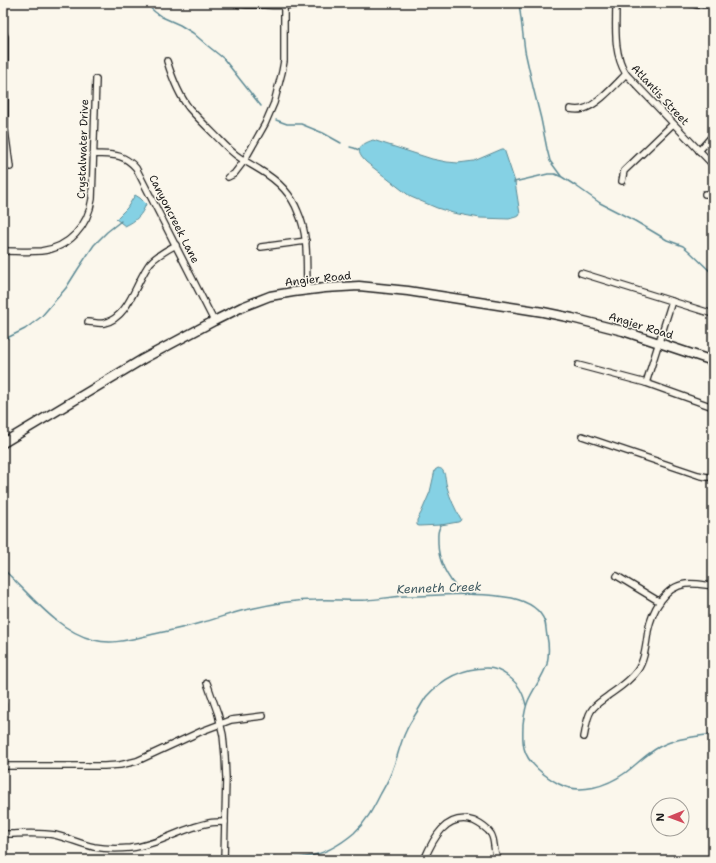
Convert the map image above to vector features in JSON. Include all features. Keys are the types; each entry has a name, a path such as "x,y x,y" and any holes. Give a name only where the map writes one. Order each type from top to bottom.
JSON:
{"street":[{"path":"232,3 245,5 300,5 311,3"},
{"name":"Atlantis Street","path":"616,3 617,53 623,69 626,74 713,165"},
{"path":"689,3 698,5 713,4"},
{"path":"228,177 234,174 244,160 268,118 274,102 280,83 284,61 284,4"},
{"path":"3,32 5,37 5,130 10,167"},
{"path":"167,61 171,75 188,107 230,150 271,177 291,198 298,210 305,233 307,290"},
{"path":"570,110 582,110 587,108 599,100 626,74"},
{"name":"Crystalwater Drive","path":"3,250 41,251 49,249 66,242 76,233 85,221 92,199 96,79"},
{"path":"622,181 624,171 673,124"},
{"path":"699,151 713,135"},
{"name":"Canyoncreek Lane","path":"94,154 116,155 122,157 132,163 139,172 214,321"},
{"path":"704,194 713,193"},
{"path":"261,247 306,241"},
{"path":"88,322 101,324 118,315 131,299 151,262 163,252 176,245"},
{"path":"581,273 713,314"},
{"name":"Angier Road","path":"3,443 143,360 214,321 261,299 307,290 359,286 408,291 522,308 572,318 619,330 713,361"},
{"path":"646,383 672,301"},
{"path":"578,365 646,383 713,407"},
{"path":"582,436 698,475 713,477"},
{"path":"617,576 660,602"},
{"path":"584,738 586,725 592,709 623,685 637,671 644,656 651,619 660,602 667,593 677,586 695,583 713,586"},
{"path":"207,683 218,714 223,735 226,778 224,860"},
{"path":"3,705 3,717"},
{"path":"3,766 120,765 136,761 202,731 231,720 263,716"},
{"path":"424,860 432,843 444,827 456,820 467,819 480,823 490,832 496,857 499,860"},
{"path":"3,834 55,835 94,847 119,848 144,846 189,829 210,823 225,822"}],"water":[{"path":"373,140 432,159 458,163 474,161 504,149 515,182 520,214 519,216 509,219 480,218 453,213 411,197 362,158 359,151 361,146"},
{"path":"135,195 146,204 138,217 125,226 116,219 127,208"},
{"path":"438,468 444,473 446,485 461,519 458,522 441,525 419,526 417,525 417,520 430,492 435,470"}],"waterway":[{"path":"145,3 162,17 193,33 223,58 261,106"},
{"path":"519,3 525,51 547,149 550,161 561,176"},
{"path":"276,120 287,124 301,124 323,133 341,143"},
{"path":"350,147 359,150"},
{"path":"514,182 548,174 555,174 562,177 600,203 667,240 683,246 713,274"},
{"path":"3,340 25,329 41,317 66,288 94,245 121,221"},
{"path":"441,525 438,536 438,550 442,564 445,571 462,594"},
{"name":"Kenneth Creek","path":"3,569 45,610 68,629 94,640 108,642 122,641 188,626 244,610 274,604 307,600 367,600 404,596 465,594 512,598 527,603 536,609 543,617 545,624 548,646 547,664 527,704 523,724 523,739 524,748 529,759 548,778 567,787 576,789 593,788 618,778 650,753 665,744 685,738 713,734"},
{"path":"231,859 252,857 306,857 319,854 332,848 354,833 375,805 392,772 407,729 426,697 439,685 461,672 487,668 498,670 508,676 520,688 526,705"}]}
